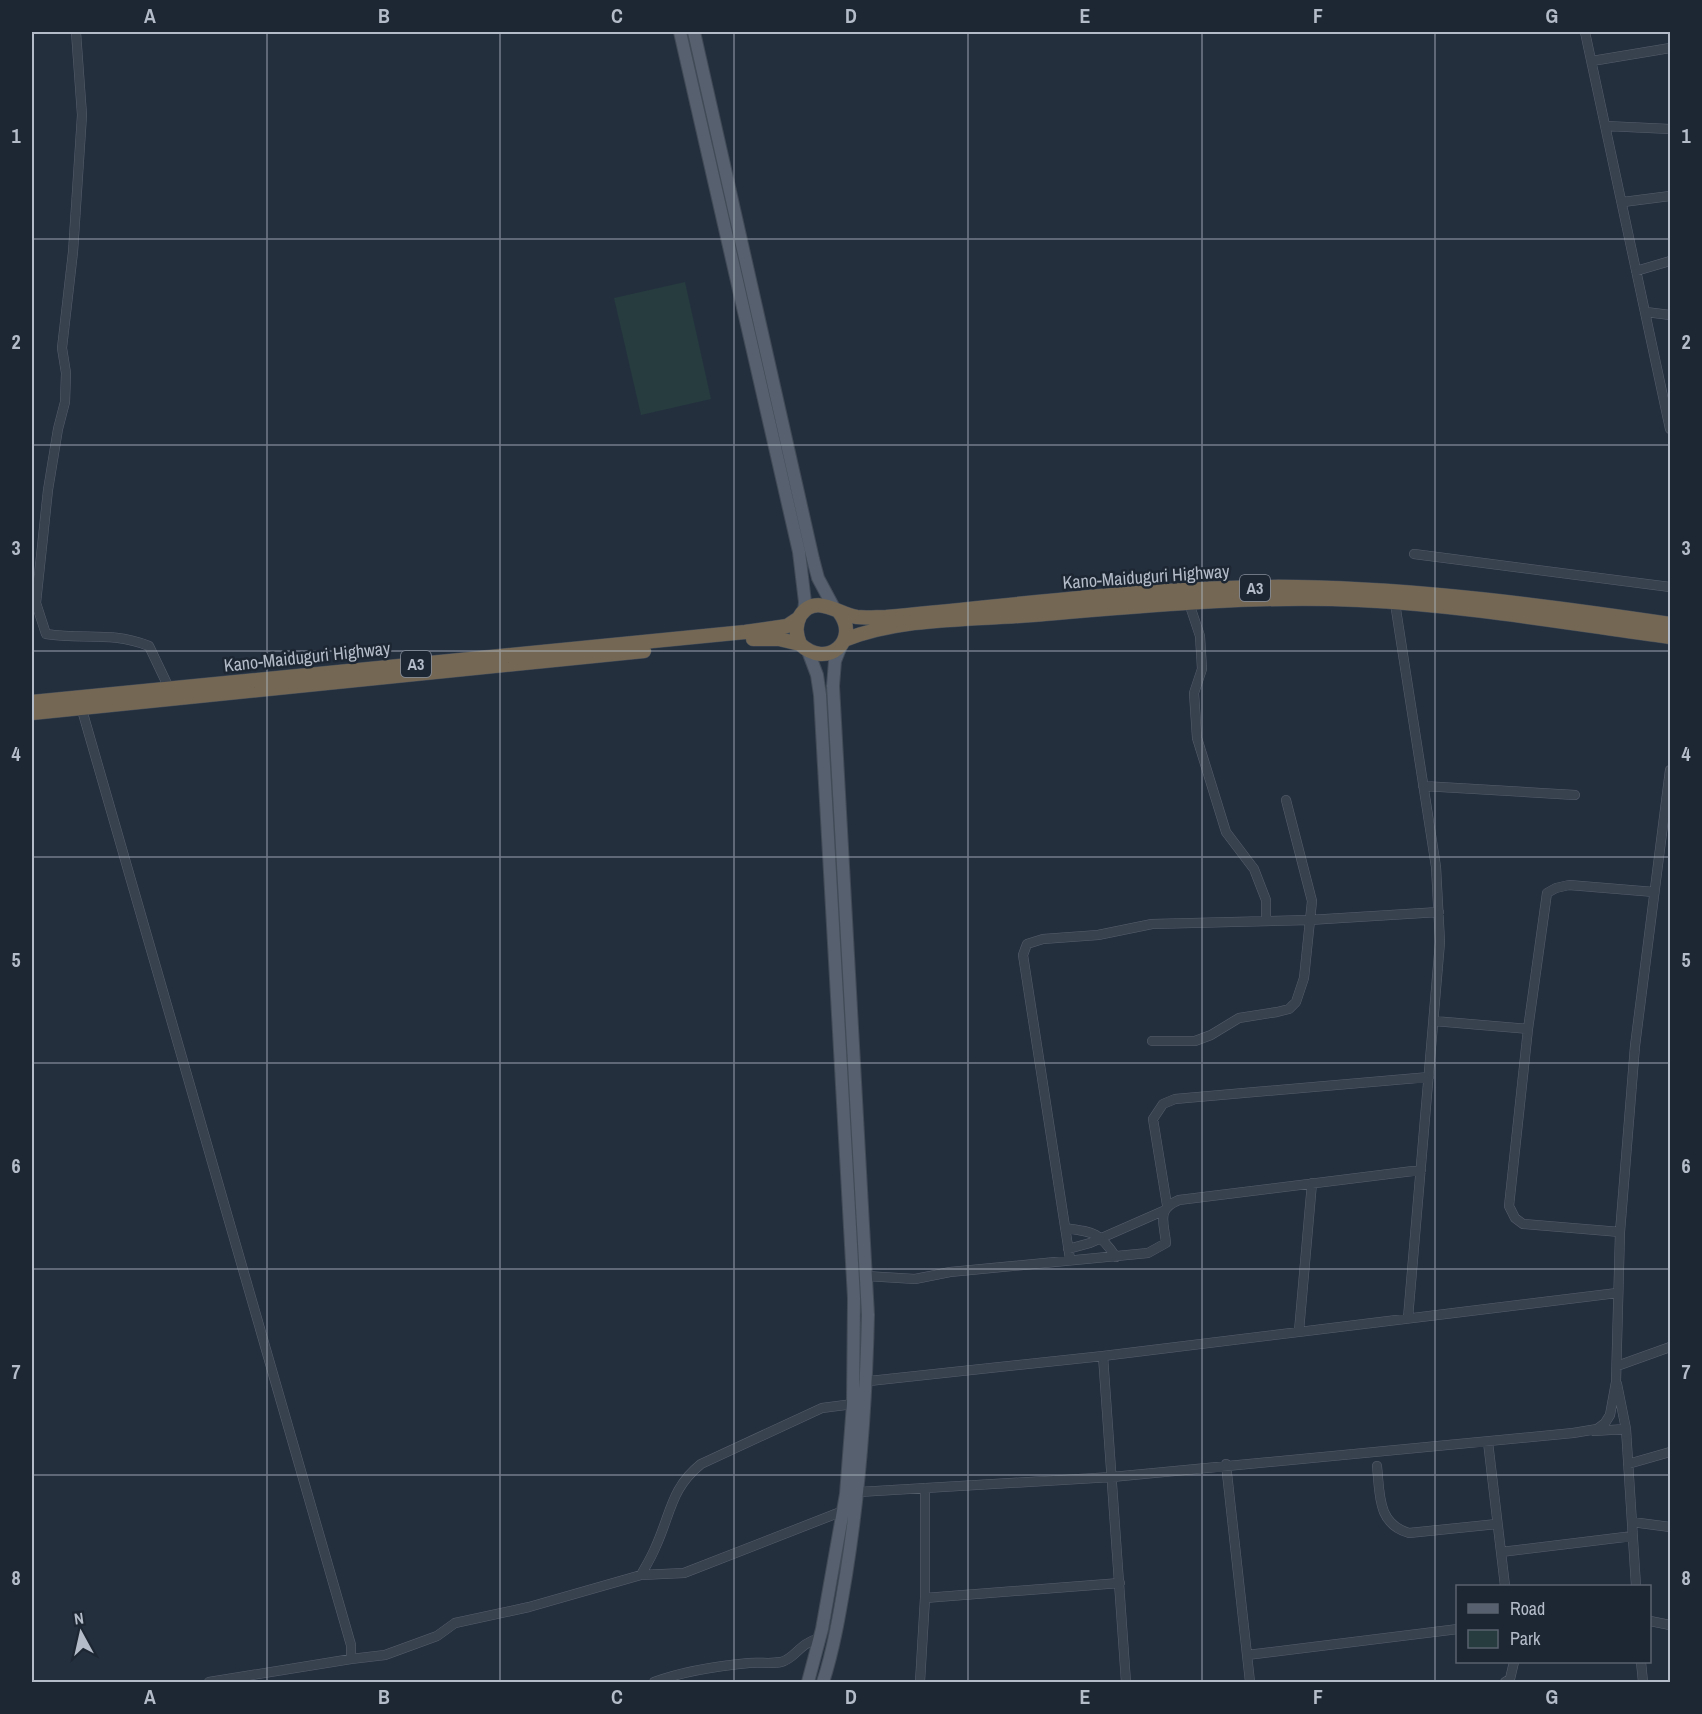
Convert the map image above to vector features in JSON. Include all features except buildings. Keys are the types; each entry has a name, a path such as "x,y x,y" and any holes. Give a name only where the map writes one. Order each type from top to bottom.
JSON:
{"highway":[{"name":"Kano-Maiduguri Highway","path":"836,610 861,618 886,617 1125,594 1294,587 1421,592 1644,627 1671,637"},
{"name":"Kano-Maiduguri Highway","path":"843,643 874,629 1126,606 1294,599 1395,603 1644,627 1671,624"},
{"name":"A3","path":"801,615 821,605 836,610"},
{"path":"836,610 846,625 843,643"},
{"name":"Kano-Maiduguri Highway","path":"32,713 169,688 764,630 787,626 801,615"},
{"path":"801,615 796,627 804,647"},
{"name":"Kano-Maiduguri Highway","path":"32,702 80,703 765,638 791,640 804,647"},
{"name":"A3","path":"804,647 829,654 843,643"}],"main road":[{"path":"680,32 799,552 801,615"},
{"path":"694,32 813,559 818,578 836,610"},
{"path":"823,1683 842,1595 859,1492 860,1382 866,1276 833,686 835,661 843,643"},
{"path":"804,647 817,675 820,695 860,1382 854,1404 843,1511 820,1638 808,1683"}],"street":[{"path":"76,32 82,115 73,252 62,348 66,373 65,402 48,490 36,603 46,634 69,638 99,635 127,637 149,646 169,688"},
{"path":"1585,32 1636,271 1667,398 1671,429"},
{"path":"1592,61 1671,48"},
{"path":"1606,126 1671,129"},
{"path":"1623,202 1671,196"},
{"path":"1636,271 1671,261"},
{"path":"1646,312 1671,315"},
{"path":"1414,554 1671,588"},
{"path":"1189,603 1200,636 1202,669 1194,693 1197,738 1226,832 1254,869 1266,900 1266,921"},
{"path":"1395,603 1436,867 1439,912 1439,958 1408,1318"},
{"path":"80,703 315,1514 351,1645 351,1659"},
{"path":"1586,1431 1605,1423 1610,1415 1616,1382 1620,1232 1635,1046 1671,770"},
{"path":"1423,786 1575,795"},
{"path":"1152,1041 1195,1041 1211,1035 1239,1018 1289,1009 1296,1002 1304,978 1308,920 1312,901 1286,800"},
{"path":"1620,1232 1523,1224 1515,1218 1509,1206 1528,1029 1547,893 1569,885 1654,892"},
{"path":"1070,1259 1023,955 1027,944 1043,939 1098,935 1152,924 1308,920 1439,912"},
{"path":"1434,1021 1528,1029"},
{"path":"866,1276 915,1279 950,1272 1148,1253 1166,1243 1165,1208 1153,1119 1164,1104 1175,1099 1429,1077"},
{"path":"1068,1249 1103,1237 1192,1198 1421,1170"},
{"path":"1299,1332 1312,1183"},
{"path":"1065,1228 1093,1232 1103,1237 1116,1257"},
{"path":"860,1382 1103,1356 1617,1293"},
{"path":"1617,1366 1671,1347"},
{"path":"1103,1356 1126,1683"},
{"path":"1616,1382 1626,1429 1636,1585"},
{"path":"641,1575 657,1545 673,1499 686,1476 701,1464 822,1408 854,1404"},
{"path":"859,1492 1112,1477 1226,1464 1626,1429"},
{"path":"1488,1442 1505,1585"},
{"path":"1628,1464 1671,1452"},
{"path":"1226,1464 1250,1683"},
{"path":"1377,1467 1382,1512 1398,1530 1409,1533 1497,1524"},
{"path":"920,1683 925,1598 925,1488"},
{"path":"214,1682 385,1655 437,1636 455,1623 529,1606 641,1575 684,1573 843,1511"},
{"path":"1632,1522 1671,1527"},
{"path":"1500,1552 1633,1536"},
{"path":"925,1598 1120,1583"},
{"path":"1651,1621 1671,1625"},
{"path":"1247,1655 1456,1629"},
{"path":"654,1683 686,1672 725,1666 782,1662 790,1658 802,1645 820,1638"},
{"path":"1505,1683 1510,1679 1514,1663"},
{"path":"1641,1663 1643,1683"}],"green space":[{"path":"685,282 711,399 641,415 614,298"}]}
